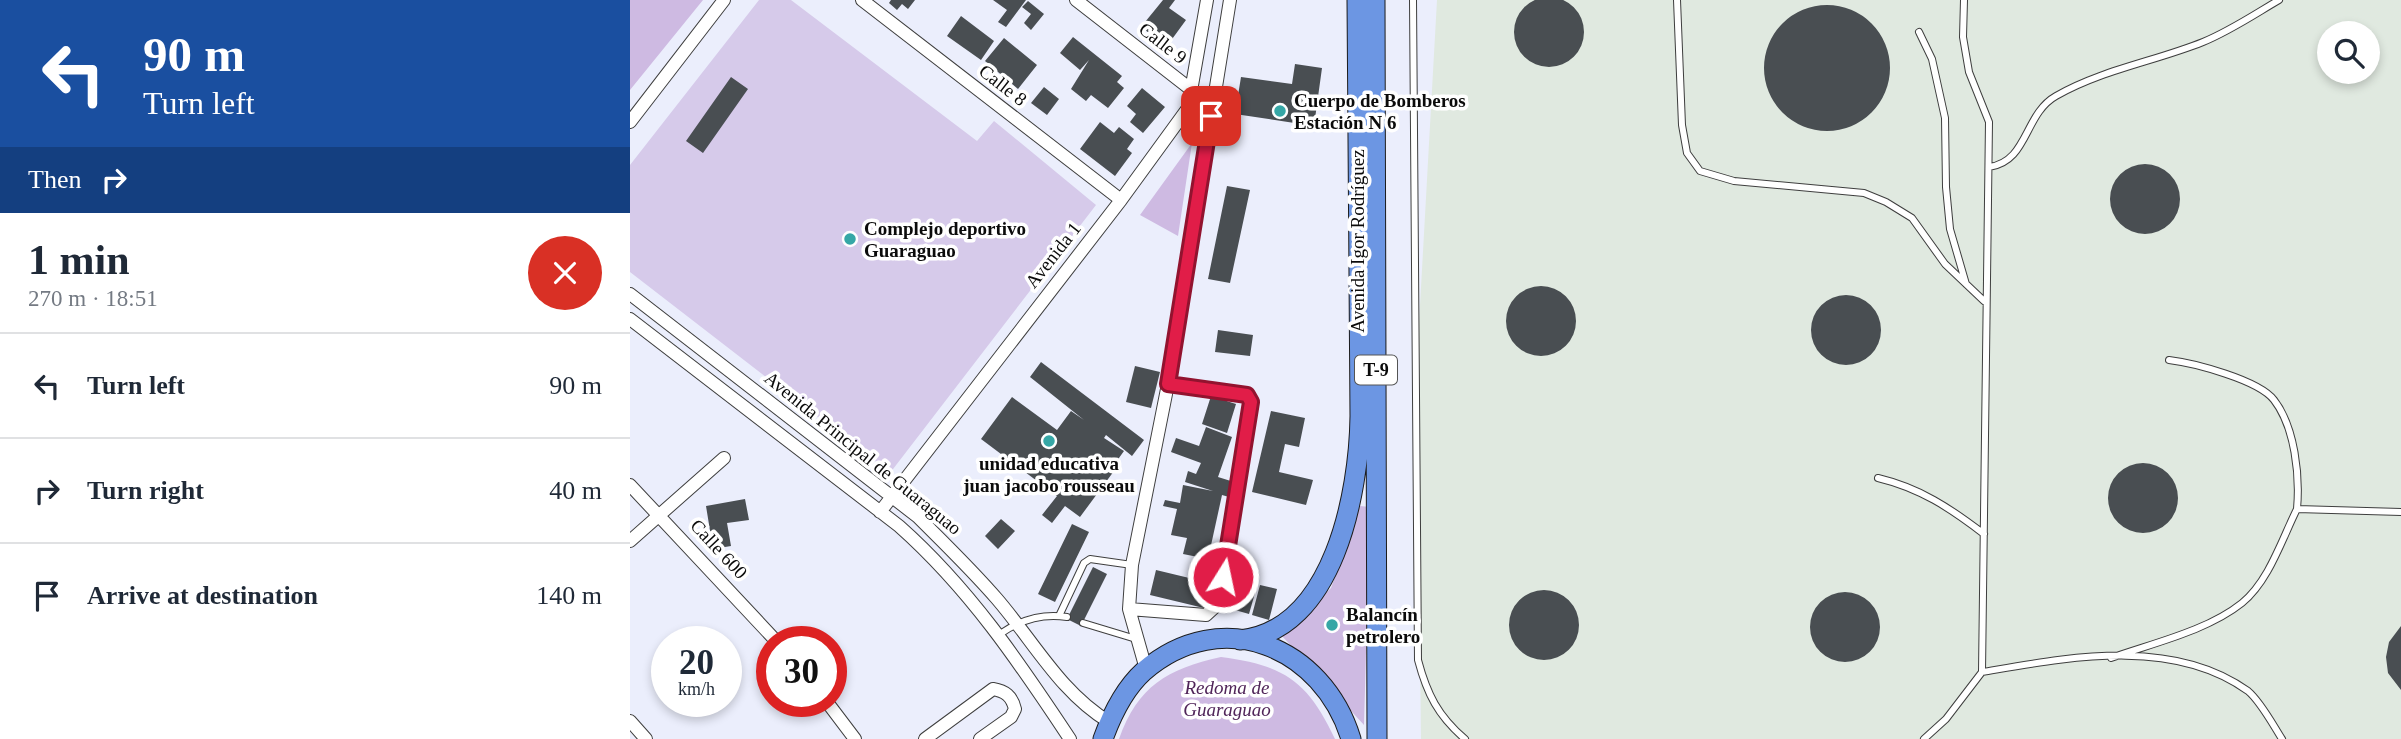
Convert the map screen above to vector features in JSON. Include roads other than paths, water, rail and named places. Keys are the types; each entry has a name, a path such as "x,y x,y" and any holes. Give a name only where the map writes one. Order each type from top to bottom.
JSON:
{"highway":[{"name":"Avenida Igor Rodríguez","path":"1240,640 1269,635 1284,624 1322,581 1349,508 1357,472 1360,416 1357,0"},
{"name":"Avenida Igor Rodríguez","path":"1375,0 1377,739"},
{"name":"T-9","path":"1106,731 1121,699 1146,669 1174,652 1195,644 1240,640 1284,652 1311,671 1334,697 1351,739"},
{"name":"Avenida Igor Rodríguez","path":"1364,739 1377,692"}],"street":[{"path":"630,122 724,0"},
{"name":"Calle 8","path":"862,0 1121,200"},
{"name":"Calle 9","path":"1076,0 1194,91"},
{"name":"Avenida 1","path":"880,512 1121,200 1188,108 1194,91 1207,0"},
{"path":"1146,669 1129,609 1132,565 1168,384 1230,0"},
{"name":"Avenida Principal de Guaraguao","path":"630,294 891,496 960,557 1067,689 1106,731"},
{"name":"Avenida Principal de Guaraguao","path":"630,319 880,512 932,556 1000,634 1070,739"},
{"path":"1129,609 1206,615 1218,604 1251,402 1247,395 1168,384"},
{"path":"630,541 724,458"},
{"name":"Calle 600","path":"630,485 763,626"},
{"path":"925,739 993,689 1002,691 1010,697 1015,709 1011,717 980,739"},
{"path":"838,717 855,739"},
{"path":"630,721 646,739"}],"lane":[{"path":"1413,0 1418,660 1425,689 1442,719 1465,739"},
{"path":"1677,0 1682,125 1687,153 1700,171 1734,181 1864,193 1875,198 1912,218 1945,264 1984,301"},
{"path":"1924,739 1946,719 1982,672 1984,301 1989,121 1969,72 1963,37 1964,0"},
{"path":"1989,167 2002,165 2013,158 2032,121 2054,97 2206,41 2279,0"},
{"path":"1919,32 1932,60 1945,118 1946,187 1950,229 1966,286"},
{"path":"2111,657 2203,624 2242,603 2265,574 2297,509 2295,463 2286,425 2274,398 2226,375 2189,362 2169,360"},
{"path":"1878,478 1905,484 1930,495 1984,534"},
{"path":"2297,509 2401,512"},
{"path":"1059,616 1084,563 1090,559 1132,565"},
{"path":"1000,634 1015,623 1068,617"},
{"path":"1083,623 1136,639"},
{"path":"1982,672 2066,658 2162,657 2208,671 2249,692 2282,739"}],"place":[{"name":"Cuerpo de Bomberos Estación N 6","path":"1280,111"},
{"name":"Complejo deportivo Guaraguao","path":"850,239"},
{"name":"unidad educativa juan jacobo rousseau","path":"1049,441"},
{"name":"Balancín petrolero","path":"1332,625"}],"park label":[{"name":"Redoma de Guaraguao","path":"1227,698"}]}
